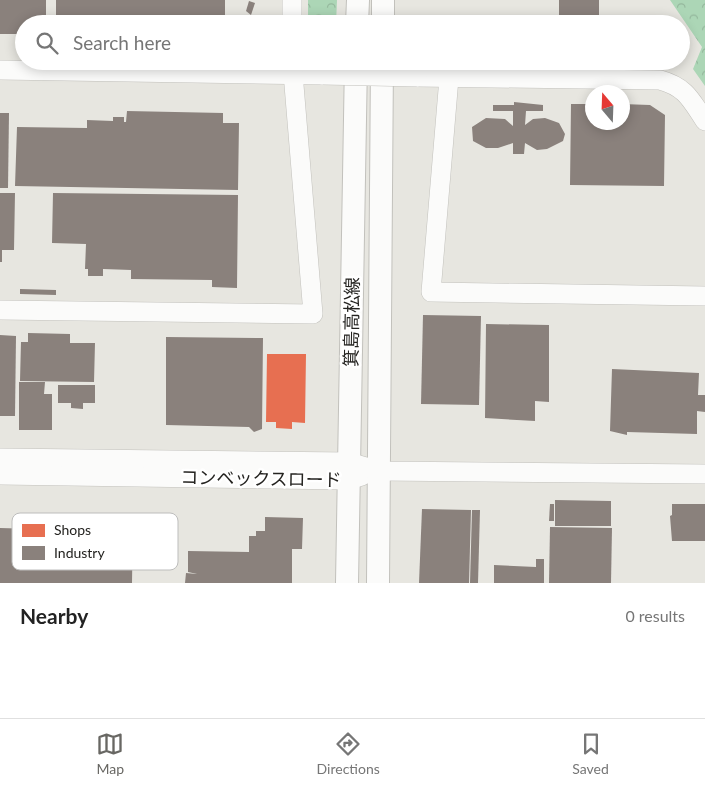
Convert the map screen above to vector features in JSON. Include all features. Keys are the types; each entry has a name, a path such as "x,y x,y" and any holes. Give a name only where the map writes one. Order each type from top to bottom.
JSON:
{"main road":[{"path":"357,15 358,0"},
{"path":"382,15 383,0"},
{"name":"箕島高松線","path":"347,583 356,70"},
{"name":"箕島高松線","path":"378,583 382,70"}],"street":[{"path":"292,0 292,15"},
{"path":"0,70 15,70"},
{"path":"0,310 313,314 293,70"},
{"path":"302,70 323,75 660,80 675,84 687,93 705,121"},
{"path":"449,78 431,292 705,296"},
{"name":"コンベックスロード","path":"0,458 349,471"},
{"name":"コンベックスロード","path":"0,475 349,471 705,474"}],"green space":[{"path":"308,0 337,0 336,15 308,15"},
{"path":"670,0 705,0 705,86 693,69 702,47 690,29 690,15 680,15"}],"building: Shops":[{"path":"267,354 306,354 305,423 292,422 292,429 276,428 276,422 266,422"}],"building: Industry":[{"path":"0,0 46,0 46,15 15,15 15,34 0,34"},
{"path":"56,0 225,0 225,15 56,15"},
{"path":"559,0 599,0 599,15 559,15"},
{"path":"249,1 255,3 251,15 246,11"},
{"path":"514,102 543,105 543,111 526,111 525,125 533,119 545,118 559,123 565,134 563,141 547,149 537,150 525,143 524,154 513,154 513,143 498,148 486,148 473,141 472,127 486,118 505,119 513,126 513,111 493,111 493,105 514,105"},
{"path":"571,104 585,104 585,130 630,130 630,104 650,105 665,115 664,186 570,185"},
{"path":"127,111 223,113 223,123 239,123 238,190 15,186 17,127 87,128 87,120 113,121 113,117 124,117 124,122 126,122"},
{"path":"0,113 9,113 8,188 0,188"},
{"path":"0,193 15,193 14,250 2,250 2,262 0,262"},
{"path":"53,193 238,195 237,288 212,287 212,280 131,279 131,270 103,269 103,276 88,276 88,269 85,269 86,244 52,243"},
{"path":"20,289 56,290 56,295 20,294"},
{"path":"423,315 481,316 479,405 421,404"},
{"path":"486,324 549,325 549,402 535,401 535,421 485,418"},
{"path":"28,333 70,334 70,343 95,343 94,382 20,381 21,342 28,342"},
{"path":"0,335 16,336 15,416 0,416"},
{"path":"166,337 263,338 262,429 254,432 249,427 166,425"},
{"path":"612,369 699,373 698,395 705,395 705,412 697,411 697,434 627,432 627,435 610,431"},
{"path":"19,382 45,382 44,394 52,394 52,430 19,430"},
{"path":"58,385 95,385 95,403 83,403 83,409 71,408 71,403 58,403"},
{"path":"555,500 611,501 611,526 555,526"},
{"path":"550,504 554,504 554,521 549,521"},
{"path":"672,504 705,504 705,541 672,541 670,516 672,515"},
{"path":"422,509 471,510 469,583 419,583"},
{"path":"472,510 480,510 478,583 470,583"},
{"path":"265,517 303,518 302,549 292,549 292,583 185,583 186,573 197,574 188,572 188,551 249,552 249,536 256,536 256,531 265,531"},
{"path":"550,527 612,528 611,583 549,583"},
{"path":"0,528 12,528 12,570 132,570 132,583 0,583"},
{"path":"536,559 544,559 544,583 494,583 494,565 536,567"}]}
